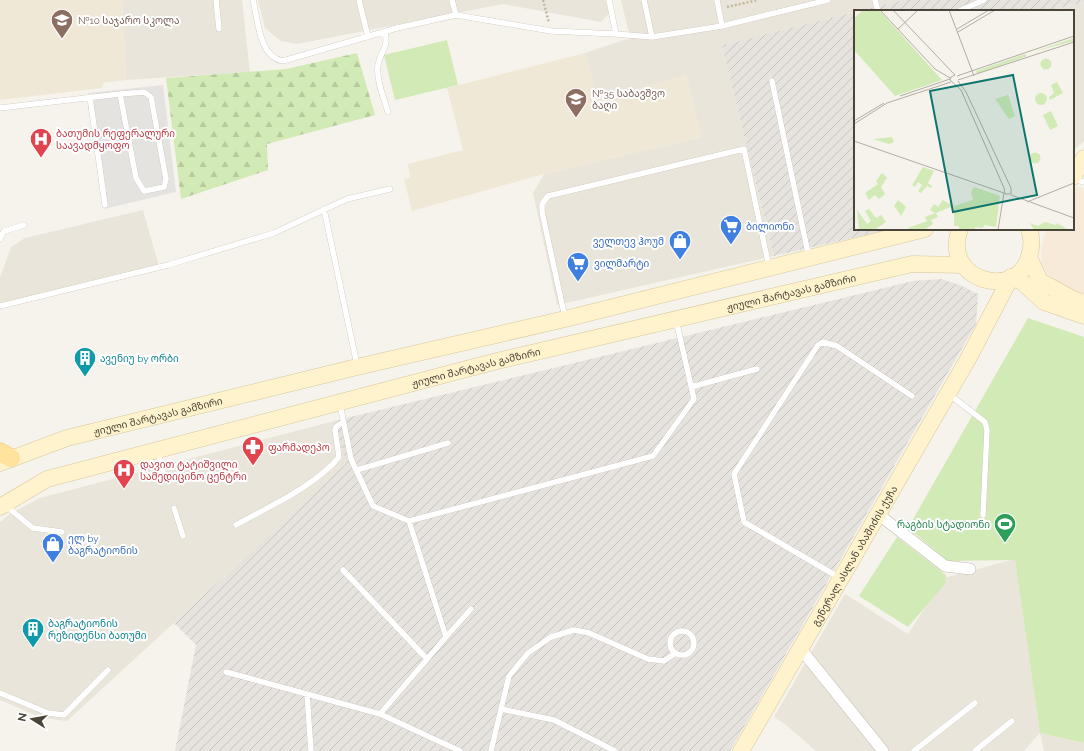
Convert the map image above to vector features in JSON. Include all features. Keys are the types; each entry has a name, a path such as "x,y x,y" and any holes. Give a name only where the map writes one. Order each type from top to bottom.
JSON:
{"main road":[{"path":"1074,158 1084,148"},
{"path":"1074,176 1084,158"},
{"name":"ჟიული შარტავას გამზირი","path":"4,458 67,438 357,367 565,320 921,230"},
{"path":"960,230 956,237 957,252 963,265 972,274 983,280 997,281 1011,277 1025,265 1032,245 1031,230"},
{"path":"1029,257 1040,281 1073,299 1084,302"},
{"name":"ჟიული შარტავას გამზირი","path":"2,505 47,479 497,361 912,264 963,265"},
{"path":"1011,277 1022,282 1044,302 1084,316"},
{"name":"გენერალ ასლან აბაშიძის ქუჩა","path":"743,750 800,648 968,359 1011,277"},
{"name":"გენერალ ასლან აბაშიძის ქუჩა","path":"968,359 991,292 983,280"}],"street":[{"path":"878,514 945,566 970,569"},
{"path":"800,648 883,751"}],"lane":[{"path":"216,0 219,29"},
{"path":"253,0 265,48 275,60 283,61 385,32 456,15 551,31 652,37 722,26 829,0"},
{"path":"359,0 368,38"},
{"path":"452,0 456,15"},
{"path":"610,0 616,34"},
{"path":"644,0 652,37"},
{"path":"717,0 722,26"},
{"path":"875,0 878,10"},
{"path":"961,10 984,0"},
{"path":"385,32 387,42 378,64 378,74 388,112"},
{"path":"772,81 810,258"},
{"path":"0,108 90,97 120,94 144,92 151,97 166,179 164,187 144,191 140,187 136,178 120,94"},
{"path":"90,97 105,205"},
{"path":"565,320 542,212 542,204 548,196 744,149 769,268"},
{"path":"1074,178 1084,182"},
{"path":"0,306 168,265 274,233 347,199 390,189"},
{"path":"324,209 357,367"},
{"path":"0,239 4,231 24,225"},
{"path":"340,402 351,459 373,506 409,521 653,456 694,399 676,320"},
{"path":"841,578 744,522 734,474 818,345 823,342 837,346 912,396"},
{"path":"691,387 757,369"},
{"path":"948,393 985,422 987,430 983,515"},
{"path":"236,525 299,489 332,467 339,458 335,430 336,427 343,422"},
{"path":"357,470 448,443"},
{"path":"158,450 163,471"},
{"path":"2,505 33,528 62,532"},
{"path":"174,508 183,536"},
{"path":"409,521 446,637"},
{"path":"343,570 428,659"},
{"path":"380,714 471,609"},
{"path":"492,751 509,676 528,653 551,637 574,630 589,633 648,660 664,661 674,654 686,655 692,651 694,643 689,633 685,631 676,632 670,638 670,647 674,654"},
{"path":"0,693 48,713 64,716 108,670"},
{"path":"226,672 380,714 460,751"},
{"path":"307,694 311,751"},
{"path":"914,751 975,703"},
{"path":"501,709 554,720 615,751"},
{"path":"975,751 1012,721"}],"path":[{"path":"543,0 551,31"},
{"path":"739,4 740,0"},
{"path":"721,8 758,0"}],"shaded area":[{"name":"№10 საჯარო სკოლა","path":"0,0 122,0 126,80 103,83 102,88 0,100"},
{"path":"122,0 242,0 250,72 126,80"},
{"path":"258,0 606,0 609,14 601,22 503,4 297,44 281,41 265,28"},
{"path":"621,0 903,0 863,10 854,10 854,12 722,45 774,256 557,305 533,193 544,174 701,137 686,75 598,101 585,53 630,38"},
{"path":"903,0 1084,0 1084,2 1052,10 863,10"},
{"path":"1084,2 1084,141 1074,150 1074,10 1052,10"},
{"path":"854,12 854,230 887,230 774,256 722,45"},
{"name":"№35 საბავშვო ბაღი","path":"585,53 598,101 686,75 701,137 544,174 412,211 404,179 410,178 408,164 463,150 447,88"},
{"path":"163,85 176,192 104,209 88,93"},
{"path":"1077,186 1084,189 1084,297 1071,293 1048,274 1042,264 1041,250 1044,236 1048,230 1074,230 1074,190"},
{"path":"143,210 159,266 0,305 0,278 11,247 25,238"},
{"path":"941,279 960,285 978,294 976,324 730,751 175,751 196,645 174,623 347,463 334,421 913,281"},
{"path":"334,421 348,463 67,721 42,718 0,700 0,522 10,514 40,498"},
{"path":"1015,559 1040,733 1024,751 816,751 786,725 774,717 845,594 908,634 944,578"},
{"path":"1040,733 1084,743 1084,751 1044,751"}],"green space":[{"path":"447,40 458,85 395,100 384,55"},
{"path":"357,53 375,115 267,144 268,170 181,199 166,78 286,69"},
{"name":"რაგბის სტადიონი","path":"1028,318 1084,337 1084,743 1040,733 1015,560 948,561 908,528"},
{"path":"897,537 946,575 945,584 908,627 859,596"}],"place":[{"name":"№10 საჯარო სკოლა","path":"62,40"},
{"name":"№35 საბავშვო ბაღი","path":"576,118"},
{"name":"ბათუმის რეფერალური საავადმყოფო","path":"41,158"},
{"name":"ბილიონი","path":"731,246"},
{"name":"ველთევ ჰოუმ","path":"680,260"},
{"name":"ვილმარტი","path":"578,282"},
{"name":"ავენიუ by ორბი","path":"85,378"},
{"name":"ფარმადეპო","path":"253,466"},
{"name":"დავით ტატიშვილი სამედიცინო ცენტრი","path":"124,490"},
{"name":"რაგბის სტადიონი","path":"1005,544"},
{"name":"ელ by ბაგრატიონის","path":"53,564"},
{"name":"ბაგრატიონის რეზიდენსი ბათუმი","path":"33,648"}]}
